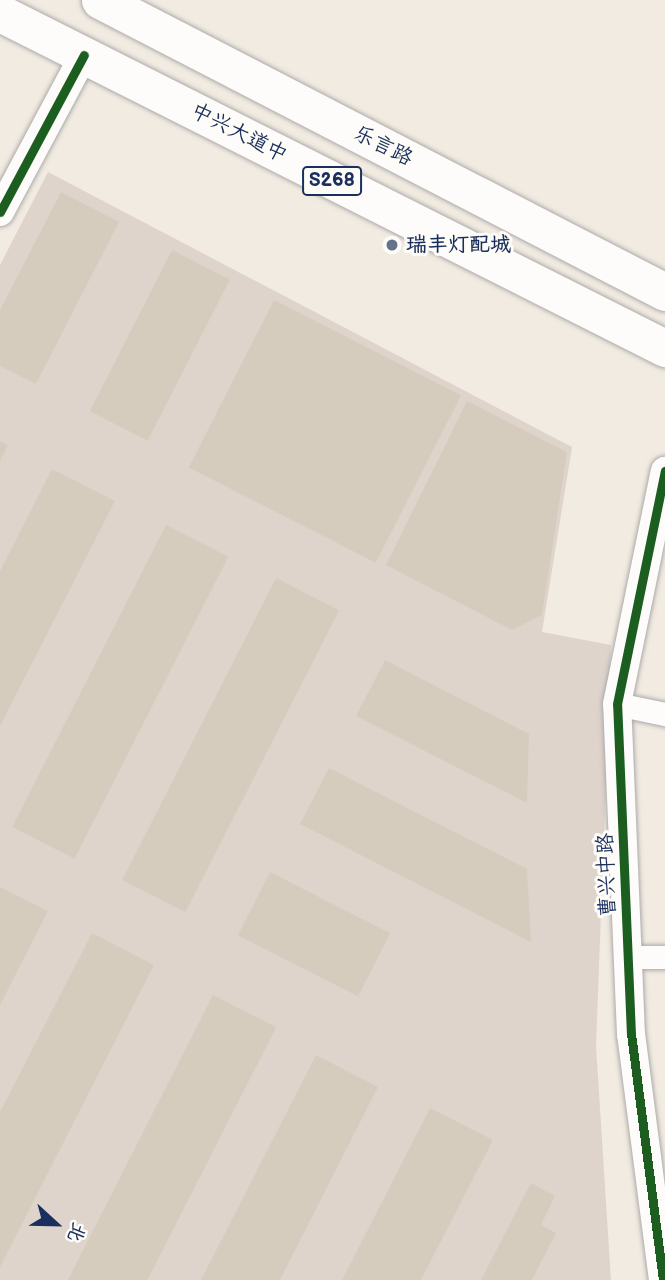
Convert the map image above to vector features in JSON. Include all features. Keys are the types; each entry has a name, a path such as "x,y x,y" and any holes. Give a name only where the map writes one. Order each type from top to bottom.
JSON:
{"main road":[{"name":"乐言路","path":"100,0 665,292"},
{"name":"中兴大道中","path":"0,13 665,348"}],"street":[{"path":"0,212 84,55"},
{"name":"曹兴中路","path":"663,1280 631,1035 617,704 665,471"},
{"path":"617,704 665,714"},
{"path":"628,957 665,957"}],"shaded area":[{"path":"48,172 572,447 542,632 611,645 596,1046 611,1280 0,1280 0,265"}],"building":[{"path":"61,192 119,222 36,384 0,366 0,310"},
{"path":"172,250 230,280 148,441 90,411"},
{"path":"274,300 461,395 376,563 189,468"},
{"path":"467,401 567,452 542,615 512,630 386,565"},
{"path":"0,441 8,445 0,461"},
{"path":"52,469 115,501 0,726 0,571"},
{"path":"166,525 228,557 74,859 12,827"},
{"path":"276,578 339,610 185,912 122,880"},
{"path":"385,660 529,734 527,803 356,716"},
{"path":"329,768 527,869 531,942 300,824"},
{"path":"270,872 390,933 358,997 238,935"},
{"path":"0,887 48,911 0,1005"},
{"path":"92,933 154,965 0,1267 0,1112"},
{"path":"213,995 276,1027 147,1280 68,1280"},
{"path":"316,1055 378,1087 280,1280 201,1280"},
{"path":"430,1108 493,1140 421,1280 342,1280"},
{"path":"531,1183 555,1196 541,1225 556,1233 532,1280 481,1280"}],"cycle path":[{"path":"0,212 84,55"},
{"path":"663,1280 631,1035 617,704 665,471"}],"place":[{"name":"瑞丰灯配城","path":"392,245"}]}
